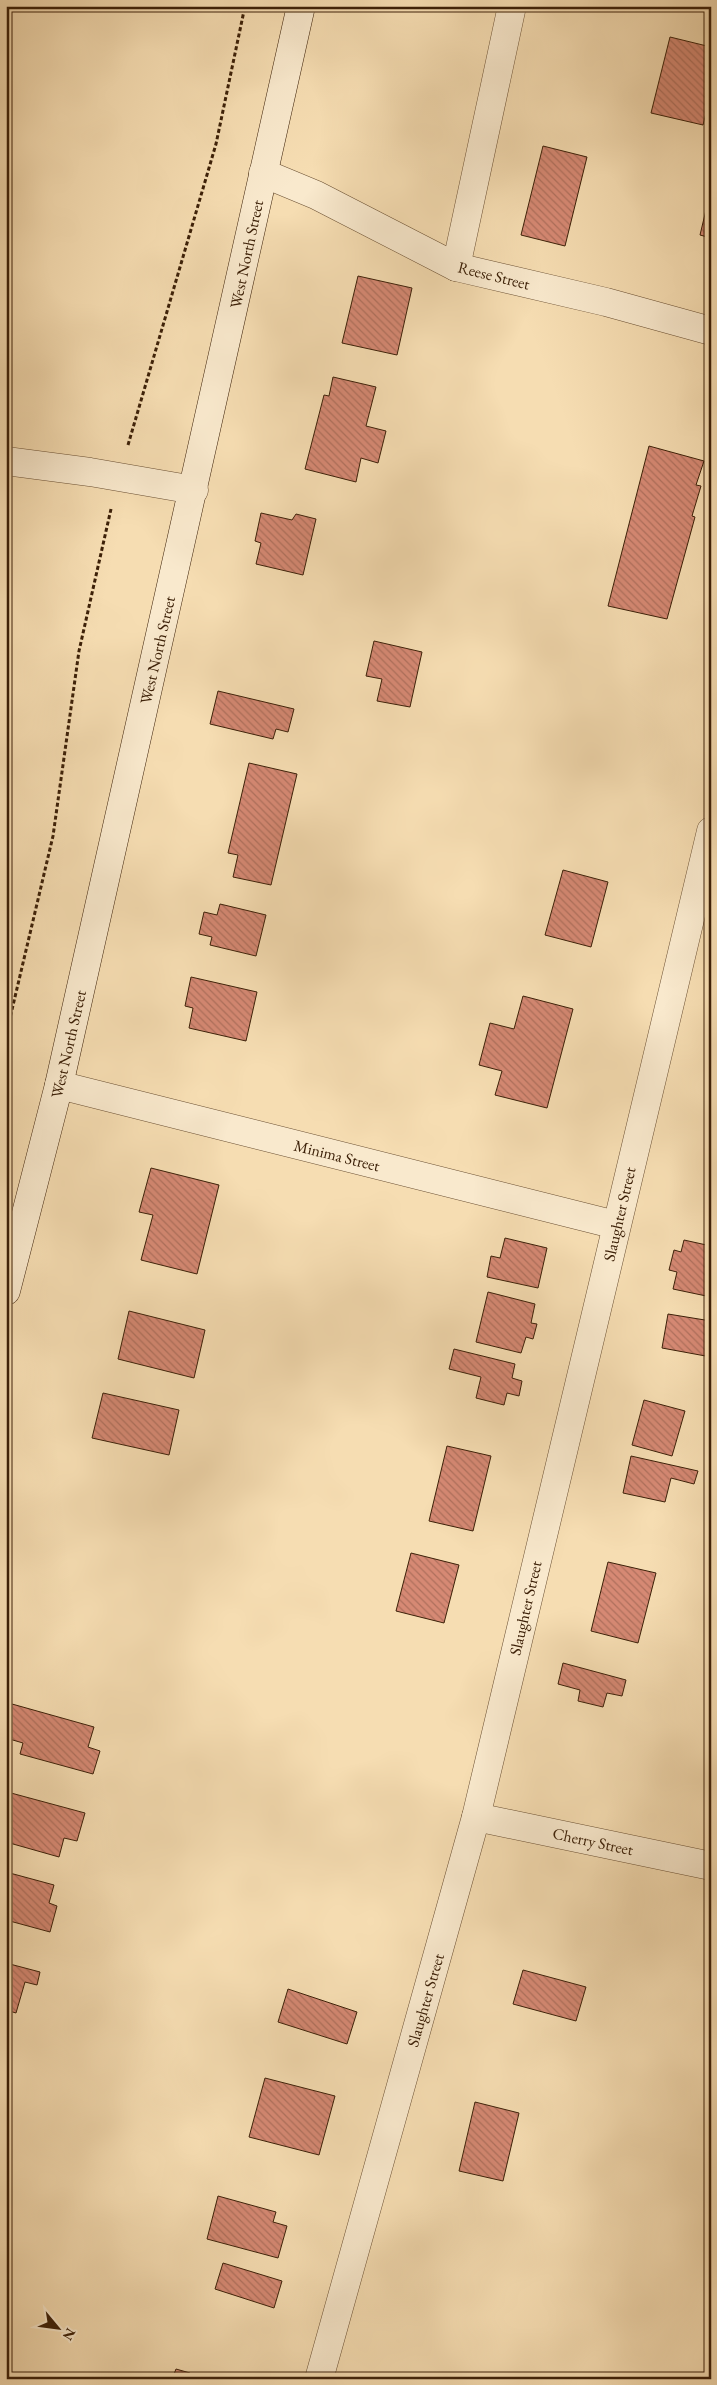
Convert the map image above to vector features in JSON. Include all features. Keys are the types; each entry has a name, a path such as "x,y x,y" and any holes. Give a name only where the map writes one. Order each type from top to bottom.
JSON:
{"street":[{"name":"West North Street","path":"6,1291 58,1085 194,490 301,6"},
{"path":"456,267 512,6"},
{"name":"Reese Street","path":"263,173 316,195 456,267 606,302 711,331"},
{"path":"6,461 194,490"},
{"name":"Slaughter Street","path":"319,2379 476,1816 711,831"},
{"name":"Minima Street","path":"58,1085 616,1225"},
{"name":"Cherry Street","path":"476,1816 711,1866"}],"path":[{"path":"6,1034 53,836 79,651 119,477 216,144 245,6"}],"building":[{"path":"670,37 711,47 711,93 703,125 651,113"},
{"path":"543,146 587,157 565,246 521,235"},
{"path":"711,189 711,238 700,235"},
{"path":"358,276 412,288 397,355 342,343"},
{"path":"333,377 376,387 366,426 386,431 378,463 361,458 356,482 305,469 324,395 329,396"},
{"path":"649,446 704,461 696,485 701,486 692,516 695,517 667,619 608,606"},
{"path":"261,513 292,520 296,514 316,519 303,575 256,564 261,543 255,541"},
{"path":"374,641 422,652 410,707 377,701 382,679 366,676"},
{"path":"218,691 294,709 288,732 276,729 273,739 210,724"},
{"path":"249,763 297,774 271,885 233,877 238,855 228,853"},
{"path":"563,870 608,882 591,947 545,935"},
{"path":"220,904 266,915 256,956 210,945 212,937 199,934 204,912 217,915"},
{"path":"191,977 257,992 246,1041 189,1028 193,1008 185,1006"},
{"path":"523,996 573,1009 547,1108 495,1095 502,1071 479,1065 490,1023 514,1029"},
{"path":"151,1168 219,1185 197,1274 141,1260 153,1215 139,1212"},
{"path":"505,1238 547,1248 538,1288 487,1277 491,1256 500,1258"},
{"path":"684,1240 711,1246 711,1297 673,1289 677,1272 669,1270 674,1250 681,1252"},
{"path":"488,1292 535,1304 531,1323 537,1324 533,1339 526,1337 521,1353 476,1342"},
{"path":"129,1311 205,1330 194,1378 118,1359"},
{"path":"668,1314 711,1321 711,1357 662,1348"},
{"path":"454,1349 515,1364 512,1378 522,1381 519,1396 507,1393 504,1405 476,1398 481,1377 449,1369"},
{"path":"103,1393 179,1410 169,1455 92,1438"},
{"path":"644,1400 685,1411 672,1456 632,1445"},
{"path":"447,1446 491,1456 473,1531 429,1521"},
{"path":"631,1456 698,1471 694,1484 671,1478 665,1502 623,1493"},
{"path":"411,1553 459,1565 444,1623 396,1611"},
{"path":"608,1562 656,1573 638,1643 591,1631"},
{"path":"563,1663 626,1680 622,1696 607,1693 603,1707 578,1701 580,1690 558,1684"},
{"path":"12,1704 94,1727 88,1747 100,1751 93,1774 20,1754 23,1743 6,1738 6,1723"},
{"path":"11,1793 85,1813 77,1841 64,1838 59,1857 6,1842 6,1807"},
{"path":"6,1872 54,1885 49,1903 57,1906 50,1932 6,1920"},
{"path":"6,1963 40,1972 37,1985 25,1982 16,2013 6,2010"},
{"path":"523,1970 586,1987 576,2021 513,2004"},
{"path":"288,1989 357,2012 347,2044 278,2022"},
{"path":"265,2078 335,2096 319,2155 249,2137"},
{"path":"475,2102 519,2113 503,2181 459,2171"},
{"path":"218,2196 276,2212 273,2222 287,2226 278,2258 207,2239"},
{"path":"223,2263 282,2281 274,2308 215,2289"},
{"path":"176,2369 190,2373 188,2379 172,2379"}]}
